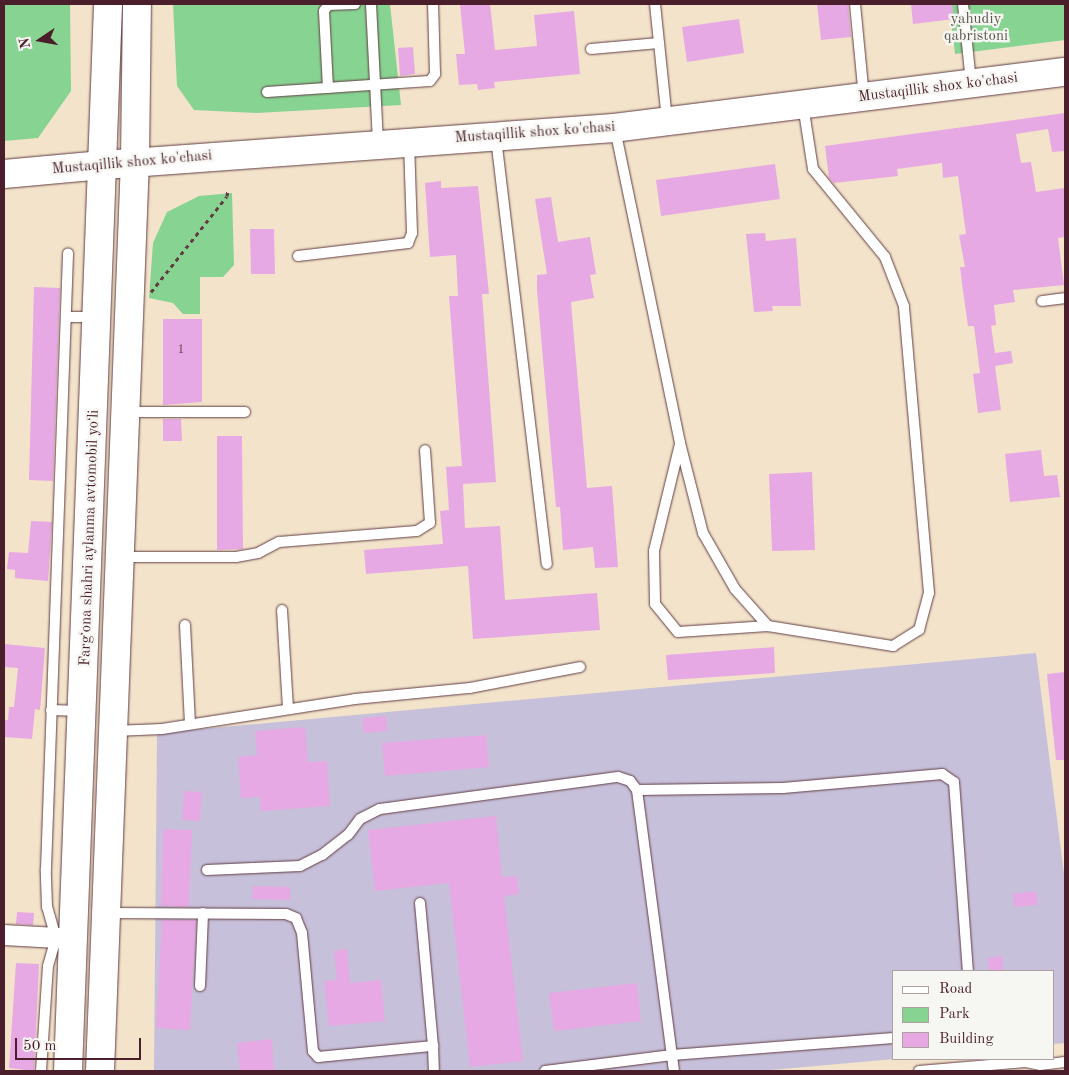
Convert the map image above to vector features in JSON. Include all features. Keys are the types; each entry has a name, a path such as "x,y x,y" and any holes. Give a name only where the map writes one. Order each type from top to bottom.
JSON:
{"main road":[{"name":"Fargʻona shahri aylanma avtomobil yoʻli","path":"68,1071 66,938 84,711 108,4"},
{"name":"Fargʻona shahri aylanma avtomobil yoʻli","path":"100,1071 135,161 137,4"},
{"name":"Mustaqillik shox ko'chasi","path":"4,174 135,161 614,128 1065,72"}],"street":[{"path":"4,935 66,938"}],"lane":[{"path":"328,88 324,11 328,5 355,4"},
{"path":"371,4 378,144"},
{"path":"267,92 430,81 436,74 433,4"},
{"path":"655,4 667,121"},
{"path":"855,4 864,98"},
{"path":"963,4 971,84"},
{"path":"591,49 659,43"},
{"path":"680,443 654,551 654,604 678,632 768,626 893,646 919,630 929,593 904,306 884,257 812,169 802,104"},
{"path":"614,128 680,443 703,533 735,589 768,626"},
{"path":"496,136 547,564"},
{"path":"298,256 408,243 412,233 408,142"},
{"path":"41,1071 48,966 66,938 47,907 46,869 68,253"},
{"path":"1042,301 1065,298"},
{"path":"67,317 98,317"},
{"path":"126,412 245,412"},
{"path":"120,556 236,557 258,553 280,542 417,531 430,523 425,450"},
{"path":"282,610 288,709"},
{"path":"185,626 190,724"},
{"path":"114,731 190,724 288,709 470,688 580,667"},
{"path":"51,710 84,711"},
{"path":"638,790 783,788 942,774 954,782 968,970"},
{"path":"207,870 300,866 335,845 360,819 380,809 618,777 630,781 638,790 674,1071"},
{"path":"420,903 434,1071"},
{"path":"107,913 286,914 296,918 302,933 313,1051 318,1057 433,1046"},
{"path":"200,986 203,913"},
{"path":"545,1071 672,1055 892,1038"},
{"path":"918,1071 1026,1062 1041,1068 1065,1062"}],"path":[{"path":"148,296 227,196 228,189"}],"shaded area":[{"path":"1036,653 1065,882 1065,1043 1054,1044 1054,970 892,970 892,1059 758,1071 154,1071 157,733"}],"green space":[{"path":"4,4 70,4 71,91 38,138 4,141"},
{"path":"173,4 390,4 401,105 257,113 194,110 177,86"},
{"name":"yahudiy qabristoni","path":"949,4 1065,4 1065,40 955,54"},
{"path":"232,193 234,265 223,277 200,277 200,314 183,314 173,303 149,298 153,243 167,212 199,196"}],"building":[{"path":"460,4 490,4 495,50 537,46 534,15 574,11 580,74 494,82 495,88 478,90 477,84 459,85 456,54 465,54"},
{"path":"817,4 848,4 851,37 821,40"},
{"path":"911,4 952,4 954,19 913,24"},
{"path":"739,19 744,53 687,62 682,27"},
{"path":"413,47 415,74 400,76 398,48"},
{"path":"1065,113 1065,151 1052,152 1048,129 1016,134 1021,163 1031,162 1036,192 1065,188 1065,237 1058,238 1064,285 1013,290 1015,302 994,305 996,325 991,326 995,353 1011,351 1013,363 995,366 1001,410 978,413 973,374 980,373 974,326 968,326 960,267 965,267 959,235 966,234 958,176 943,178 942,163 897,169 898,176 834,183 829,178 825,146"},
{"path":"775,164 780,199 661,216 656,180"},
{"path":"441,181 441,188 478,186 489,294 482,294 496,482 463,484 465,528 500,526 505,600 597,593 600,630 473,639 468,566 366,574 364,550 443,544 440,511 449,510 446,467 462,466 449,296 458,296 456,255 430,257 425,183"},
{"path":"551,197 558,242 590,237 596,274 590,275 594,298 571,302 587,488 612,486 618,567 595,568 593,547 563,550 560,507 556,507 537,291 537,275 547,274 535,199"},
{"path":"250,229 274,229 275,274 251,274"},
{"path":"765,233 766,241 796,238 801,306 772,306 773,311 754,312 746,234"},
{"path":"34,287 60,288 53,481 29,480"},
{"path":"163,319 202,319 202,402 163,405"},
{"path":"163,419 181,419 182,441 163,441"},
{"path":"217,436 242,436 243,549 217,550"},
{"path":"1041,450 1044,476 1057,475 1060,497 1010,502 1005,454"},
{"path":"812,472 815,550 772,551 769,474"},
{"path":"31,521 52,522 48,581 15,578 15,570 7,569 9,552 28,553"},
{"path":"4,644 45,648 40,710 35,709 32,739 4,737 4,720 8,720 9,707 14,707 18,668 4,667"},
{"path":"774,647 775,673 668,680 666,655"},
{"path":"1065,672 1065,760 1056,760 1047,674"},
{"path":"386,716 387,731 364,733 362,718"},
{"path":"305,727 308,762 327,761 330,806 261,811 260,797 241,798 238,757 257,755 255,731"},
{"path":"486,735 489,767 385,776 382,743"},
{"path":"184,791 202,792 200,821 182,820"},
{"path":"496,816 502,877 517,876 519,894 504,896 523,1061 470,1067 449,883 375,891 368,830"},
{"path":"163,829 192,830 189,907 161,906"},
{"path":"253,886 290,887 290,900 252,899"},
{"path":"1036,891 1038,905 1014,907 1013,894"},
{"path":"17,912 34,913 33,925 16,924"},
{"path":"162,920 196,920 190,1030 156,1028"},
{"path":"347,949 350,983 381,980 385,1021 329,1026 324,981 337,980 334,951"},
{"path":"1002,956 1003,970 989,970 988,958"},
{"path":"16,963 39,964 34,1071 9,1068"},
{"path":"637,983 641,1021 554,1031 549,993"},
{"path":"272,1039 274,1071 240,1071 237,1043"}]}
